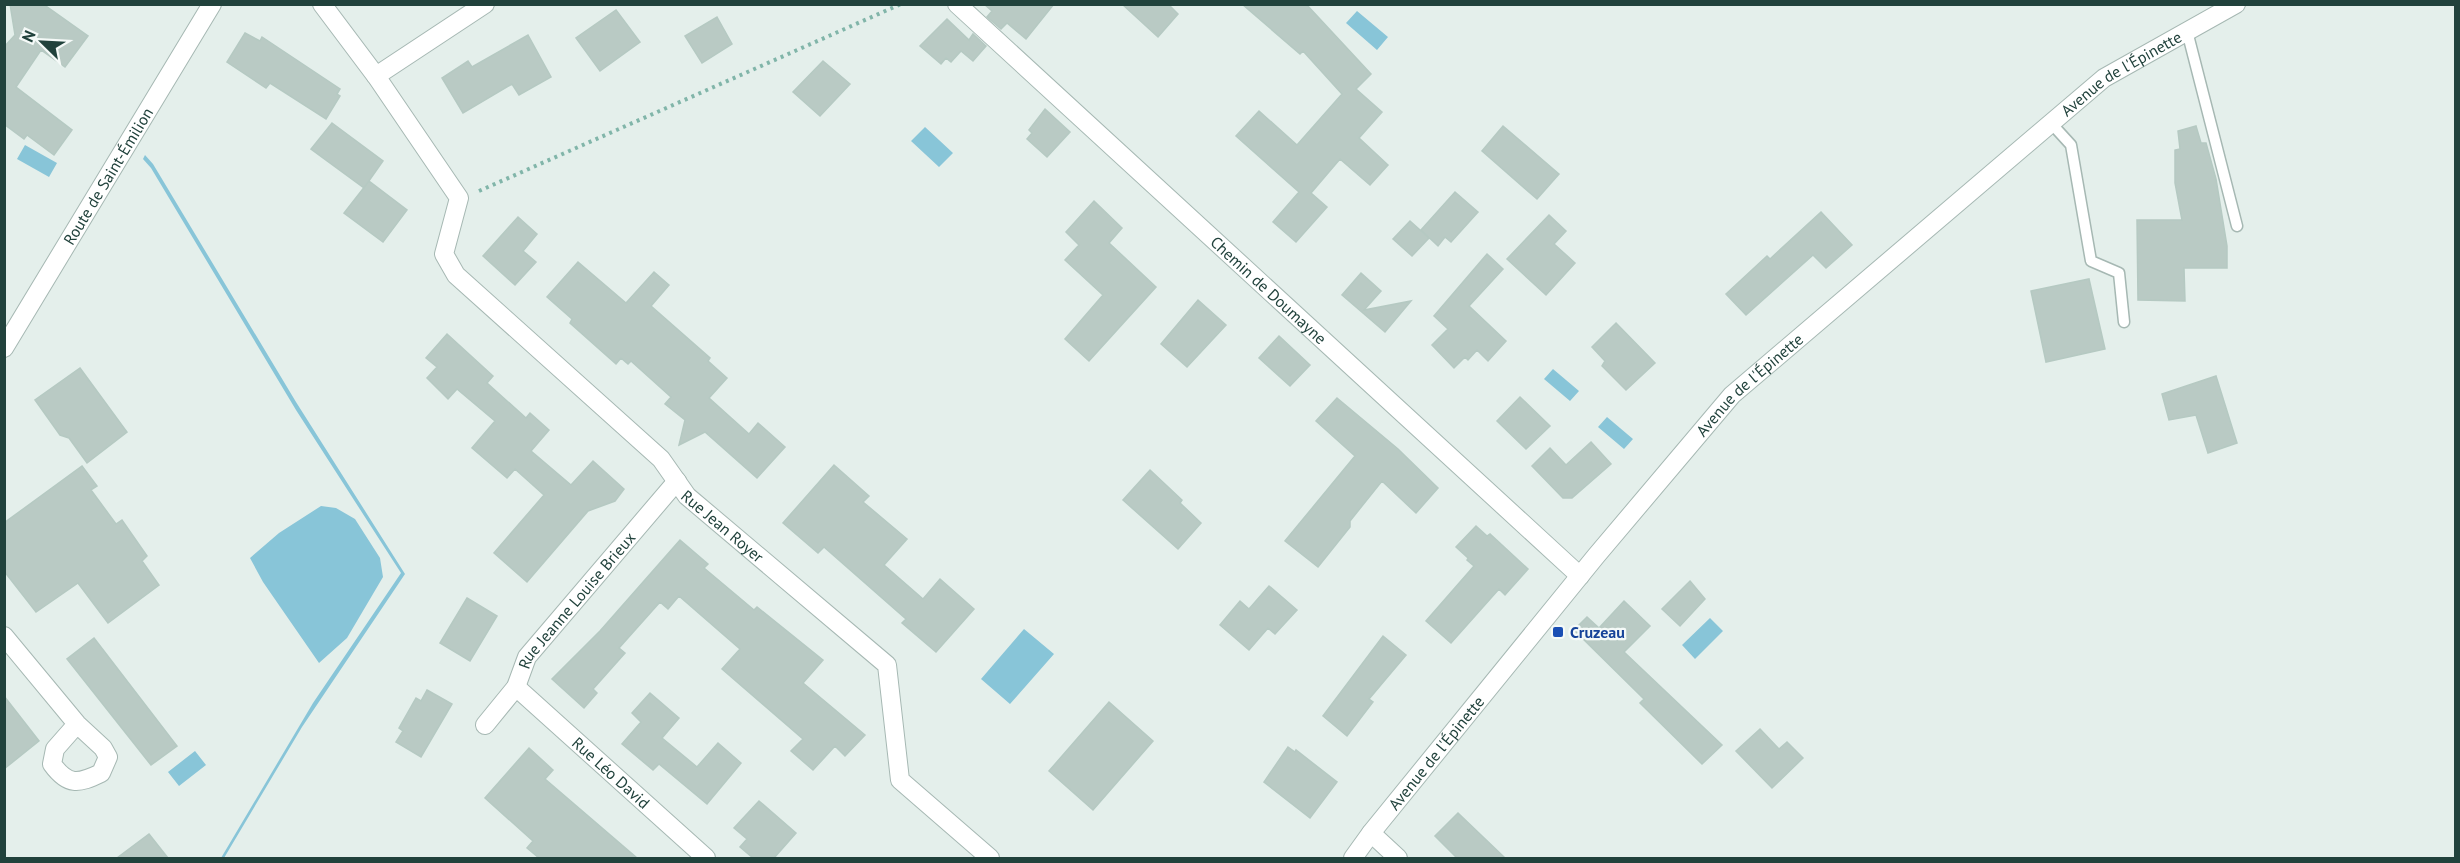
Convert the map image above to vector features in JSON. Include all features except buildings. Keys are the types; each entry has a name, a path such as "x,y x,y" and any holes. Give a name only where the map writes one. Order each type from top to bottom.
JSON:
{"street":[{"name":"Route de Saint-Émilion","path":"4,348 212,4"},
{"path":"322,4 376,76 459,198"},
{"path":"376,76 485,4"},
{"name":"Chemin de Doumayne","path":"957,4 1580,576"},
{"name":"Avenue de l'Épinette","path":"1353,858 1580,576 1732,395 2104,78 2236,4"},
{"name":"Rue Jean Royer","path":"459,198 444,254 456,275 661,459 687,496 887,665 900,780 990,858"},
{"name":"Rue Jeanne Louise Brieux","path":"485,725 516,687 527,657 677,481"},
{"path":"4,636 76,724"},
{"name":"Rue Léo David","path":"516,687 706,858"},
{"path":"1371,833 1398,858"}],"lane":[{"path":"2187,31 2237,226"},
{"path":"2050,122 2071,145 2091,261 2119,273 2124,322"}],"path":[{"path":"459,198 901,4"}],"water":[{"path":"1357,11 1388,37 1377,50 1346,23"},
{"path":"925,127 953,153 939,167 911,141"},
{"path":"25,145 57,163 49,177 17,159"},
{"path":"145,155 153,164 296,402 405,574 302,727 224,858 221,858 313,703 401,573 296,410 151,168 143,159"},
{"path":"1553,369 1579,391 1570,401 1544,379"},
{"path":"1607,417 1633,439 1624,449 1598,427"},
{"path":"321,506 336,508 355,519 380,558 383,577 347,638 319,663 263,582 250,558 279,533"},
{"path":"1710,618 1723,631 1695,659 1682,645"},
{"path":"1024,629 1054,654 1010,704 981,679"},
{"path":"195,751 206,765 179,786 168,772"}],"place":[{"name":"Cruzeau","path":"1558,632"}]}
